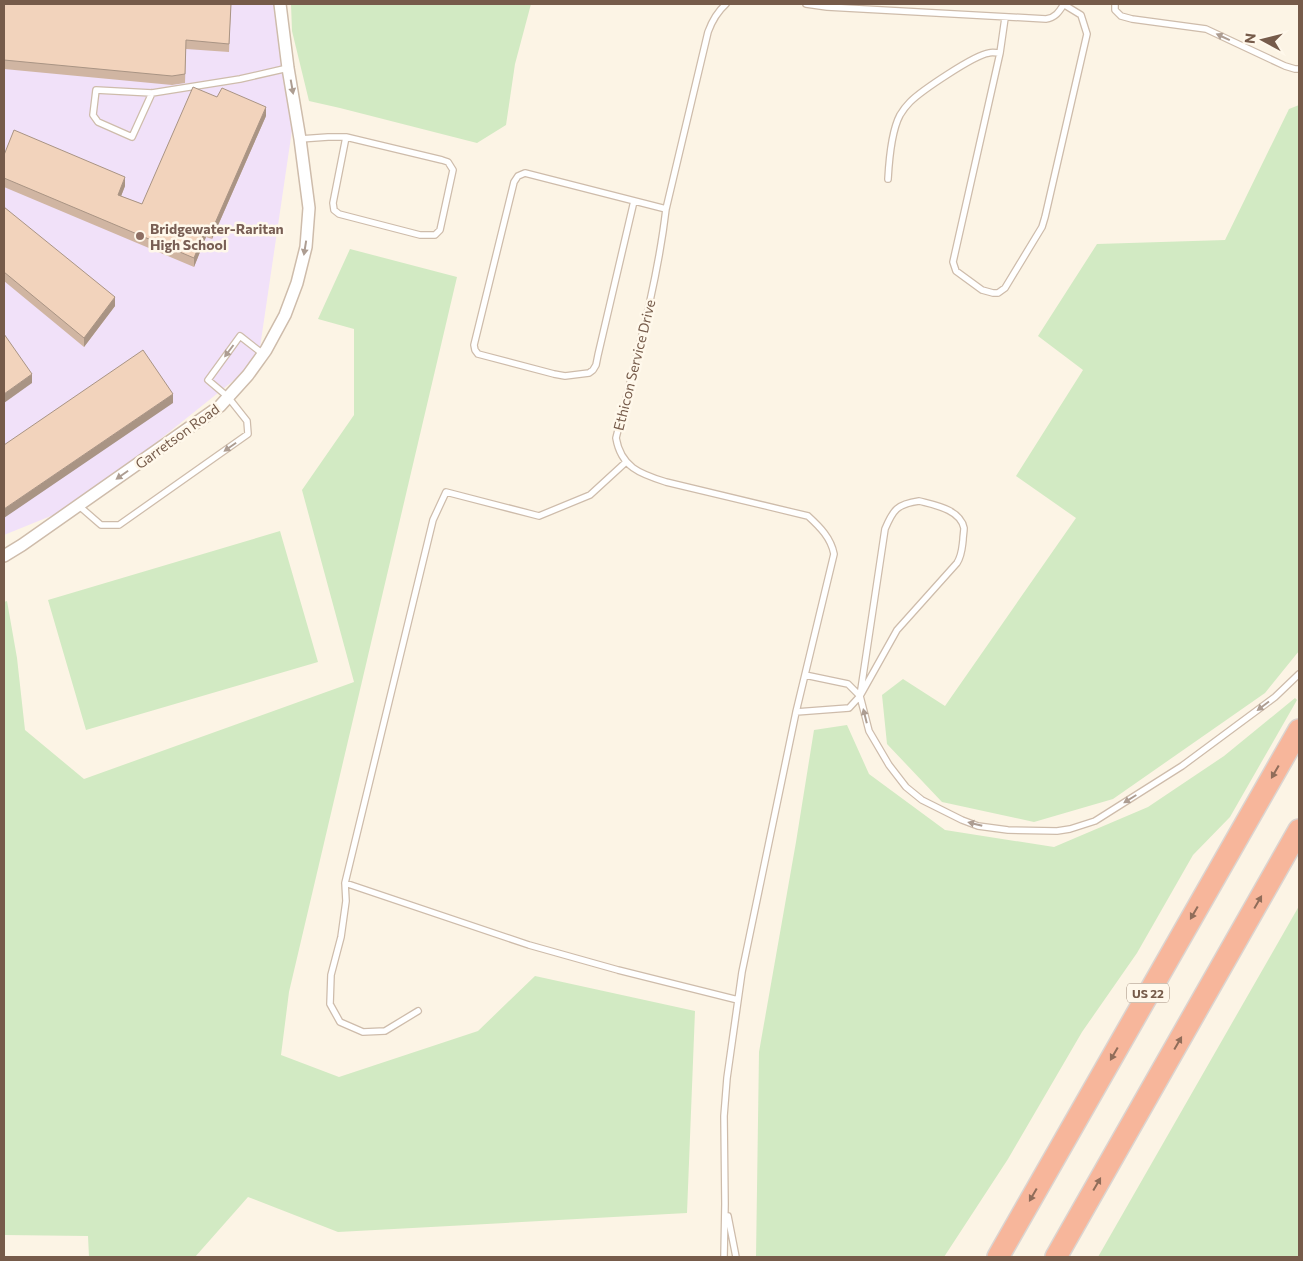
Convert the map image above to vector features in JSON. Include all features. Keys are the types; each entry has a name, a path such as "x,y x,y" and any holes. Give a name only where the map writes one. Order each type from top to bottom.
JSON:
{"highway":[{"name":"US 22","path":"998,1257 1299,730"},
{"path":"1056,1257 1299,830"}],"street":[{"name":"Garretson Road","path":"4,556 220,406 264,354 285,316 297,283 306,247 308,208 280,4"}],"lane":[{"name":"Ethicon Service Drive","path":"626,462 618,449 616,438 650,296 666,209 708,32 712,20 726,4"},
{"path":"806,4 1005,18 1046,19 1059,12 1063,4 1081,15 1087,34 1042,227 1005,288 998,293 993,293 982,290 956,271 953,262 1000,54 1005,18"},
{"path":"1115,4 1115,10 1121,16 1206,29 1285,66 1299,69"},
{"path":"888,179 896,124 909,102 938,80 973,59 988,53 1000,54"},
{"path":"152,93 132,137 98,122 94,115 96,90 152,93 240,79 288,68"},
{"path":"300,139 328,136 346,137 448,162 453,170 440,230 435,235 420,235 338,214 334,210 333,203 346,137"},
{"path":"634,201 594,370 588,373 560,375 478,354 474,345 514,182 520,174 525,174 634,201 666,209"},
{"path":"78,505 101,525 120,525 248,434 246,421 228,397 208,380 240,336 264,354"},
{"path":"418,1011 384,1031 363,1032 340,1022 330,1004 331,975 341,937 346,901 345,883 433,520 446,492 539,516 590,495 626,462 644,476 808,516 820,527 830,541 834,554 796,712 742,972 727,1078 724,1116 724,1257"},
{"path":"796,712 849,708 860,696 897,630 961,556 964,529 961,521 942,508 919,501 902,505 891,514 884,529 860,696 869,731 889,764 906,787 922,800 962,820 978,826 1008,830 1057,831 1095,821 1182,766 1275,697 1299,674"},
{"path":"805,675 848,684 860,696"},
{"path":"345,883 529,945 618,970 738,1000"},
{"path":"725,1204 736,1257"}],"shaded area":[{"name":"Bridgewater-Raritan High School","path":"4,4 278,4 295,110 258,361 78,505 4,535"}],"green space":[{"path":"291,4 531,4 515,64 506,125 477,143 309,101 292,31"},
{"path":"1299,105 1299,651 1265,693 1113,799 1034,822 942,802 887,744 882,695 903,679 945,706 1076,518 1016,476 1083,370 1038,336 1097,244 1225,240 1289,109"},
{"path":"350,249 457,277 289,992 281,1055 339,1077 478,1031 535,976 695,1011 687,1213 338,1232 248,1197 195,1257 89,1257 88,1236 4,1235 4,602 7,601 17,658 25,730 84,779 354,682 302,490 354,415 354,329 318,319"},
{"path":"280,531 318,662 86,730 48,600"},
{"path":"1295,698 1297,700 1230,817 1193,855 1137,953 1082,1032 1008,1159 944,1257 756,1257 759,1052 814,730 847,725 869,774 945,830 1054,847 1148,807 1224,756"},
{"path":"1299,906 1299,1257 1098,1257"}],"building":[{"path":"4,4 231,4 229,44 186,40 185,74 172,76 4,60"},
{"path":"193,87 217,97 222,88 266,107 212,230 206,228 194,258 4,178 4,155 14,130 125,177 118,195 142,204"},
{"path":"4,207 115,297 84,338 4,272"},
{"path":"4,334 32,374 4,394"},
{"path":"143,350 173,394 4,509 4,445"}],"place":[{"name":"Bridgewater-Raritan High School","path":"140,236"}]}
